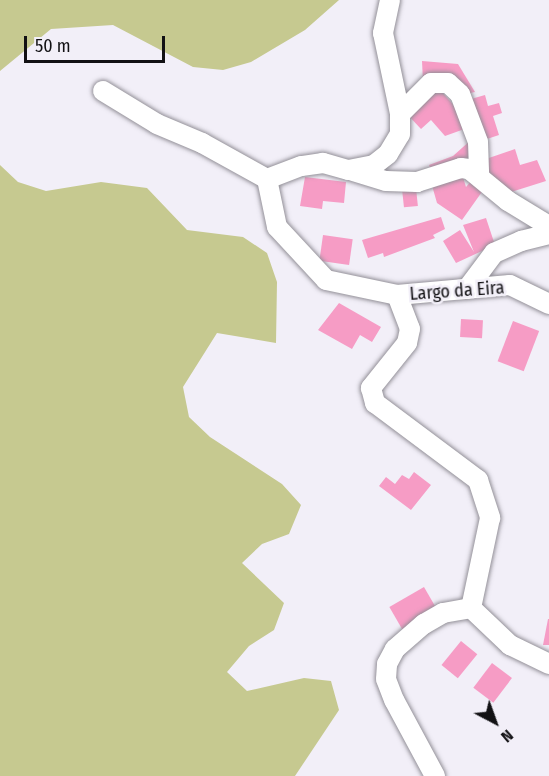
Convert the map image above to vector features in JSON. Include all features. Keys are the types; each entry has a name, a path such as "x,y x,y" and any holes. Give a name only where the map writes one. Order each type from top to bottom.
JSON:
{"street":[{"path":"348,170 374,165 388,154 400,134 400,114 383,33 390,0"},
{"path":"400,114 431,83 448,83 460,94 478,142 479,176"},
{"path":"103,92 157,124 202,143 267,179 301,166 323,163 393,182 435,179 460,168 479,176 508,201 549,226"},
{"name":"Largo da Eira","path":"267,179 277,227 326,280 397,295 510,285 549,304"},
{"path":"467,289 494,253 521,241 549,234"},
{"path":"397,295 410,329 407,343 371,388 375,403 478,480 481,486 490,518 471,608"},
{"path":"471,608 510,645 549,664"},
{"path":"435,776 394,700 386,679 387,664 395,649 424,624 443,613 471,608"}],"green space":[{"path":"0,0 339,0 305,30 251,62 223,70 193,67 113,25 51,29 0,71"},
{"path":"0,165 18,182 46,191 101,182 147,188 187,230 243,237 267,253 277,282 276,343 217,333 183,387 189,417 210,437 282,484 301,505 289,534 262,544 242,563 284,603 274,630 249,646 227,672 247,691 304,678 331,681 339,710 295,776 0,776"}],"building":[{"path":"422,61 458,64 475,92 466,94 423,82"},
{"path":"436,86 470,127 445,136 431,120 421,129 406,113"},
{"path":"485,95 488,106 499,103 502,113 493,116 499,135 484,140 471,99"},
{"path":"472,139 475,153 461,166 433,175 429,165 453,156"},
{"path":"515,149 520,165 537,160 546,181 508,193 488,176 483,160"},
{"path":"462,174 466,187 472,180 484,189 462,220 437,203 431,182"},
{"path":"305,177 346,182 344,203 323,201 322,209 300,206"},
{"path":"416,188 418,206 404,207 402,189"},
{"path":"441,217 445,229 433,235 435,238 384,257 383,253 368,258 362,240"},
{"path":"486,218 495,245 456,263 443,241 460,230 474,252 463,225"},
{"path":"323,235 353,239 349,265 319,261"},
{"path":"339,303 381,327 372,342 360,335 352,349 318,330"},
{"path":"461,319 483,320 482,338 460,337"},
{"path":"513,321 539,331 524,371 498,361"},
{"path":"414,472 431,485 411,510 379,486 386,477 395,484 402,475 409,479"},
{"path":"424,587 438,611 403,631 389,607"},
{"path":"548,619 549,645 543,645"},
{"path":"461,641 477,654 458,678 441,665"},
{"path":"492,663 512,678 493,703 473,688"}]}
